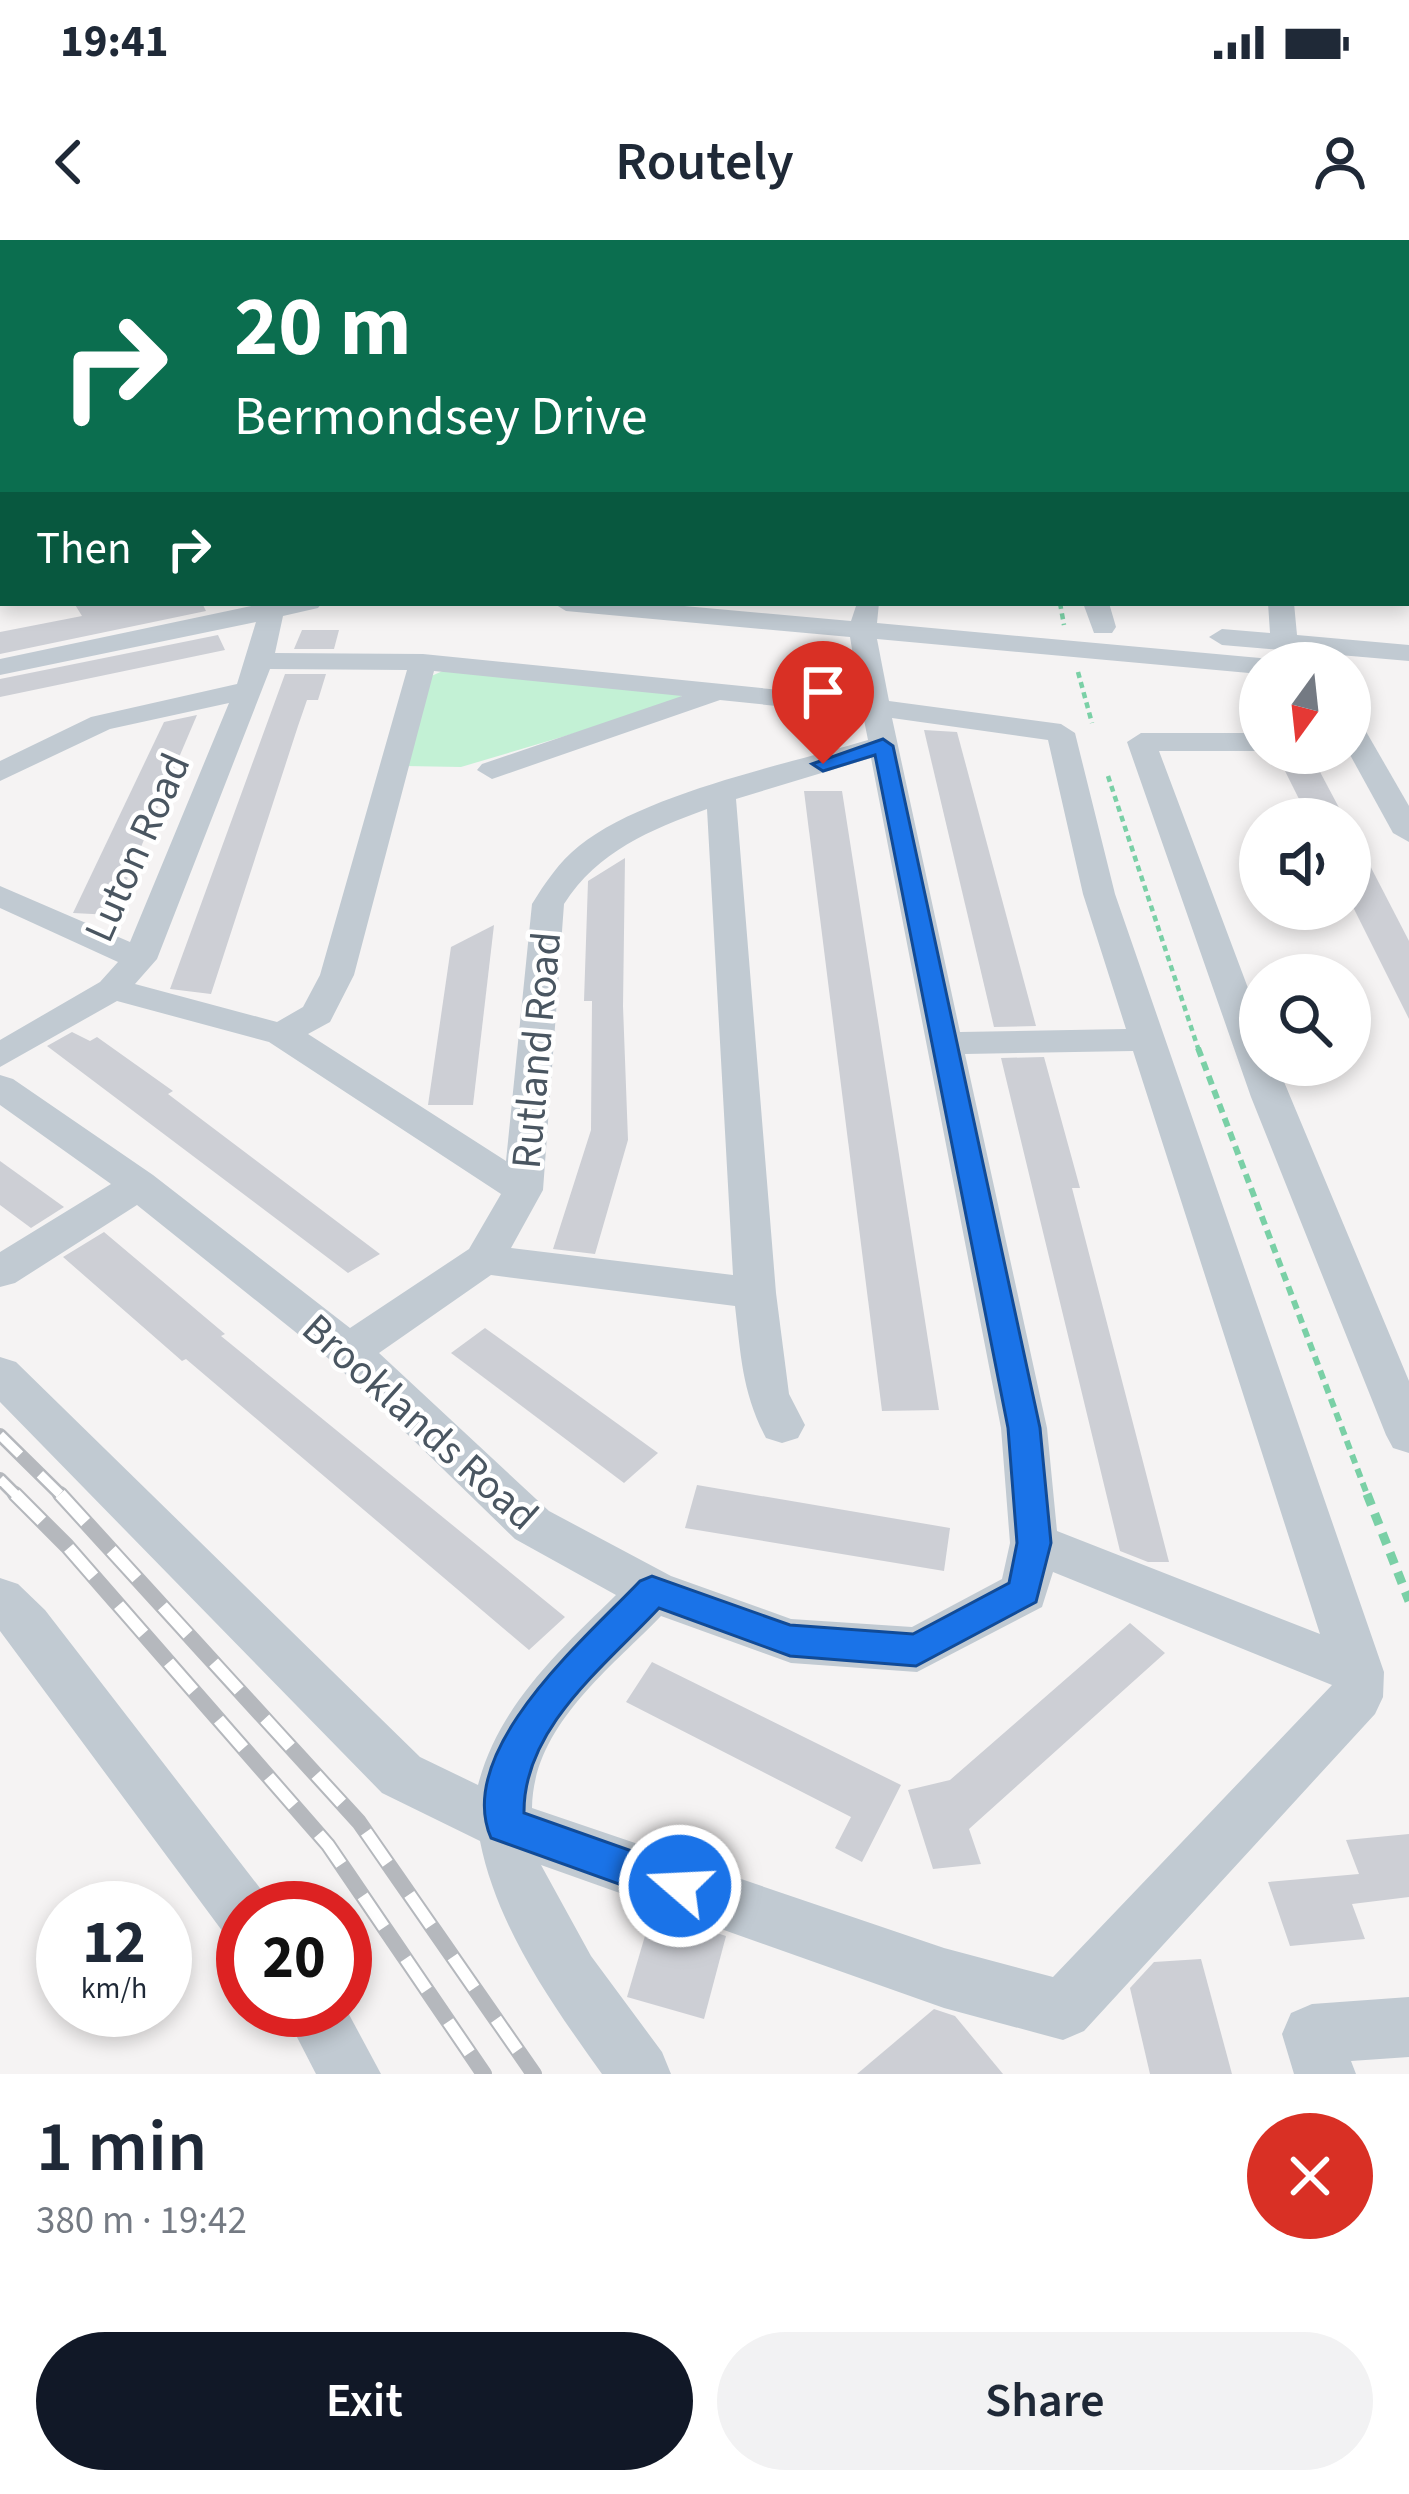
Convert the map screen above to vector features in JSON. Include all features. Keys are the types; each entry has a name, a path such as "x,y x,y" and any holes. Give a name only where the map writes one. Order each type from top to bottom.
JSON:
{"street":[{"path":"653,606 1100,615 1257,642"},
{"path":"1282,606 1299,642"},
{"path":"0,667 275,607"},
{"name":"Luton Road","path":"0,1056 112,988 140,959 254,675 275,607"},
{"path":"857,613 1072,650 1239,663"},
{"name":"Brooklands Road","path":"0,1088 139,1185 350,1352 532,1526 652,1591 790,1641 916,1650 1024,1592 1034,1543 1024,1428 857,613"},
{"path":"1371,651 1409,652"},
{"path":"282,1034 316,1014 337,975 423,662"},
{"path":"0,772 101,723 254,675 423,662 719,694 881,727 1061,734 1099,894 1358,1672 1358,1697 1063,2010 944,1978 505,1825 401,1774 0,1374"},
{"path":"1371,675 1409,679"},
{"path":"492,770 719,694"},
{"name":"Rutland Road","path":"350,1352 484,1259 523,1190 548,904 568,872 609,840 881,727"},
{"path":"1239,742 1141,742 1270,1096 1409,1435"},
{"path":"1371,749 1409,764"},
{"path":"1371,768 1409,833"},
{"path":"721,796 755,1292 767,1394 782,1425"},
{"path":"0,896 140,959"},
{"path":"112,988 282,1034 523,1190"},
{"path":"948,1043 1150,1040"},
{"path":"0,1272 139,1185"},
{"path":"484,1259 755,1292"},
{"path":"1034,1543 1358,1672"},
{"path":"640,2074 582,1997 522,1887 505,1825 505,1786 536,1716 652,1591"},
{"path":"0,1600 27,1624 220,1881"},
{"path":"1325,2074 1312,2034 1409,2027"},
{"path":"329,2037 350,2074"}],"path":[{"path":"1072,650 1095,736"},
{"path":"1102,759 1220,1113 1409,1601"}],"green space":[{"path":"445,670 680,694 683,701 461,767 405,766 429,677"}],"building":[{"path":"76,606 204,606 206,611 0,654 0,632 82,616"},
{"path":"302,630 339,630 334,649 294,649"},
{"path":"218,635 225,650 0,697 0,679"},
{"path":"285,674 326,674 318,700 307,700 211,994 170,989"},
{"path":"197,715 112,915 73,913 164,722"},
{"path":"924,730 957,732 1036,1026 994,1027"},
{"path":"1286,774 1321,774 1334,798 1298,798"},
{"path":"804,791 842,791 939,1410 882,1411"},
{"path":"625,858 628,1140 595,1254 553,1249 591,1130 592,1001 584,1001 588,881"},
{"path":"1371,868 1409,941 1409,1019 1364,930 1371,930"},
{"path":"494,925 473,1105 428,1105 451,947"},
{"path":"72,1032 90,1041 97,1037 173,1091 168,1094 380,1254 348,1273 47,1046"},
{"path":"1044,1057 1080,1188 1072,1188 1169,1562 1148,1562 1120,1551 1001,1058"},
{"path":"0,1161 64,1207 31,1228 0,1205"},
{"path":"104,1232 225,1334 221,1336 565,1617 529,1650 186,1359 182,1361 63,1257"},
{"path":"485,1328 658,1453 624,1483 451,1353"},
{"path":"697,1485 950,1528 944,1571 685,1528"},
{"path":"1130,1623 1165,1653 969,1829 981,1864 933,1869 908,1790 950,1780"},
{"path":"652,1662 901,1785 862,1862 835,1848 851,1817 626,1702"},
{"path":"1409,1834 1409,1897 1352,1904 1365,1939 1290,1946 1268,1882 1359,1874 1346,1840"},
{"path":"652,1912 726,1936 704,2019 627,1997"},
{"path":"1201,1959 1232,2074 1150,2074 1130,1988 1154,1962"},
{"path":"934,2009 955,2016 1003,2074 857,2074"}],"railway":[{"path":"0,1435 60,1494"},
{"path":"0,1479 67,1546 328,1845 484,2074"},
{"path":"60,1494 359,1822 534,2074"}],"route":[{"path":"680,1886 505,1825 505,1786 536,1716 652,1591 790,1641 916,1650 1024,1592 1034,1543 1024,1428 883,746 823,764"}]}
